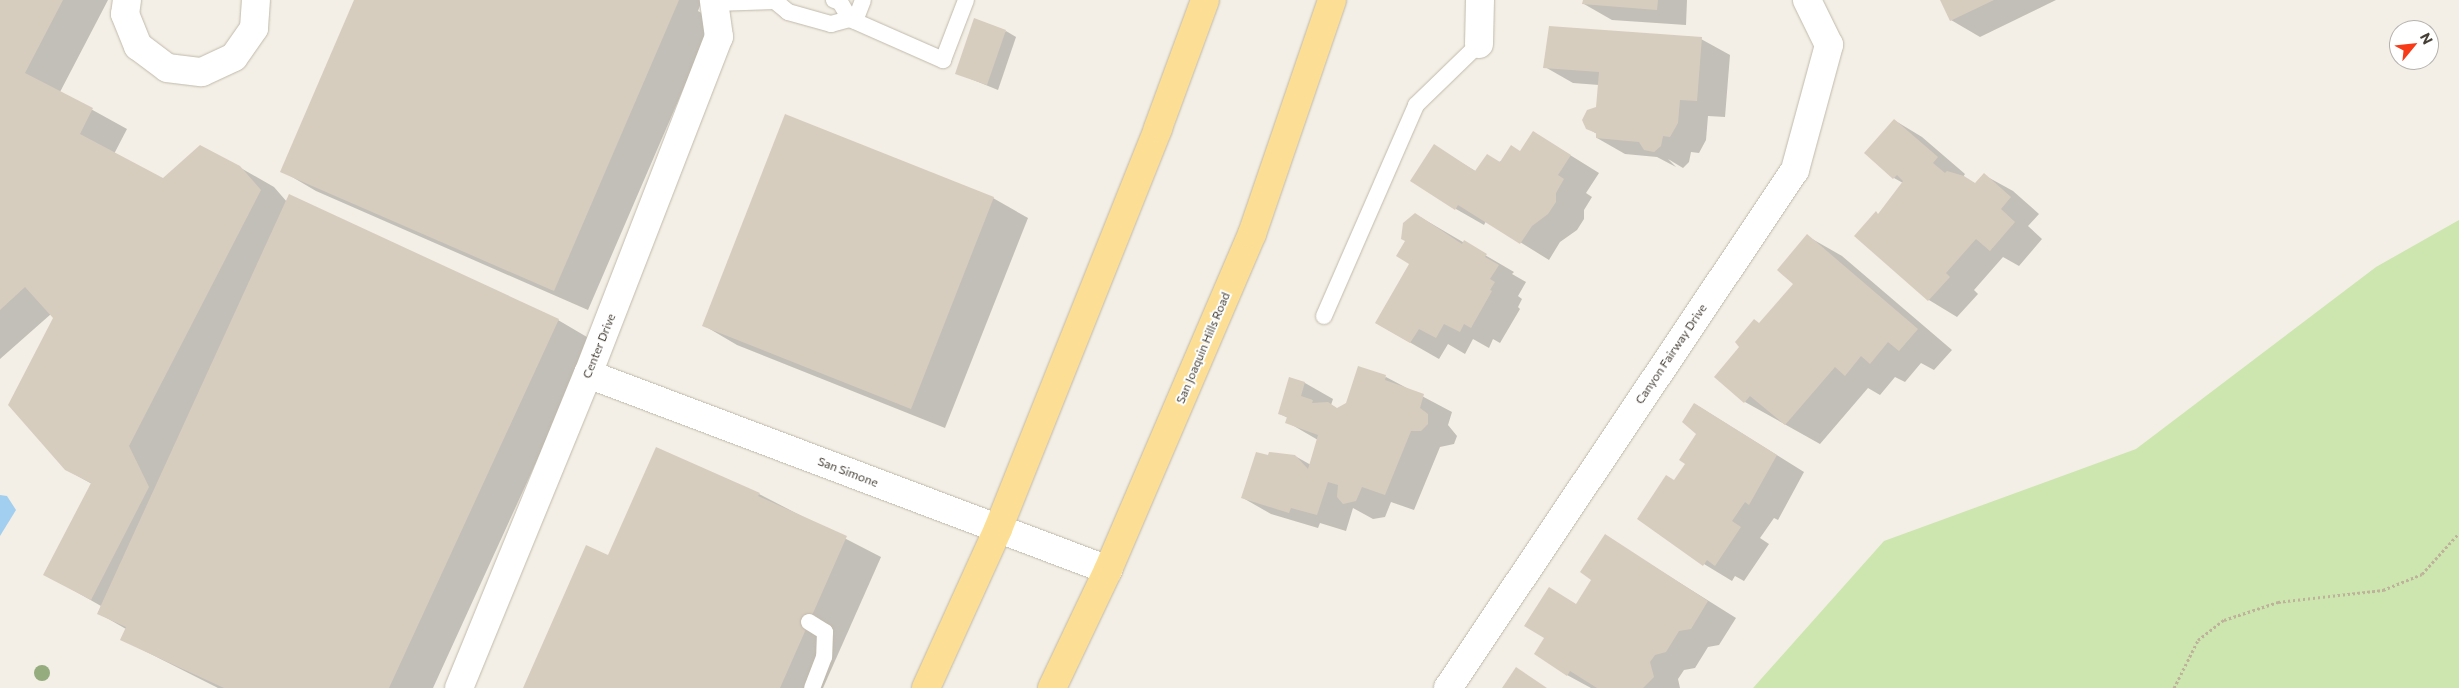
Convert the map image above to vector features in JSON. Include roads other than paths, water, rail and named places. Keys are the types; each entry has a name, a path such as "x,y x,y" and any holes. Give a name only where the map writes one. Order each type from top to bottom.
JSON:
{"main road":[{"path":"926,688 998,529 1158,128 1205,0"},
{"name":"San Joaquin Hills Road","path":"1052,688 1108,570 1252,234 1332,0"}],"street":[{"path":"127,0 124,14 138,46 167,68 202,72 234,57 254,28 256,0"},
{"path":"1479,44 1480,0"},
{"name":"Canyon Fairway Drive","path":"1448,688 1794,170 1829,45 1806,0"},
{"name":"Center Drive","path":"460,688 588,374 719,37 714,2"},
{"name":"San Simone","path":"588,374 1108,570"}],"lane":[{"path":"714,2 775,0 788,12 831,24 852,20"},
{"path":"834,0 840,2 852,20 943,60 966,0"},
{"path":"852,20 863,0"},
{"path":"1324,316 1416,105 1479,44"},
{"path":"809,622 824,632 824,657 812,688"}],"water":[{"path":"0,495 7,496 16,510 0,536"}]}
